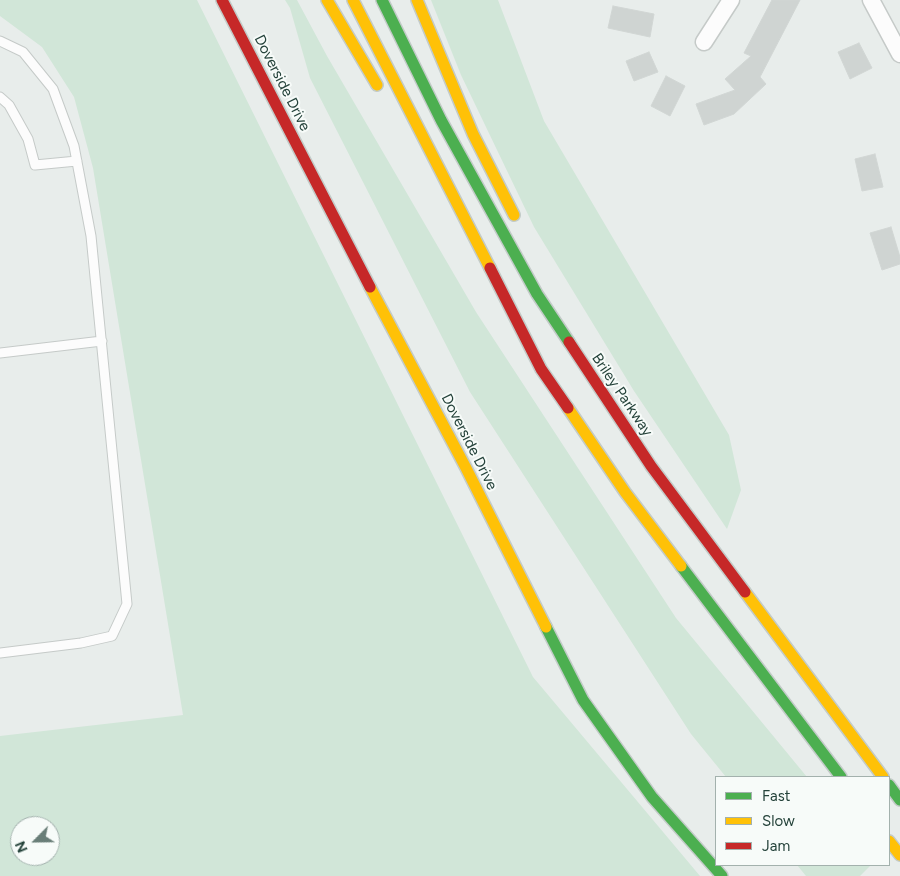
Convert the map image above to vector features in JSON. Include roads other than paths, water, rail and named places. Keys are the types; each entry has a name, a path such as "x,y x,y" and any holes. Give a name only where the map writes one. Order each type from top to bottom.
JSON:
{"main road":[{"name":"Doverside Drive","path":"222,0 336,222 466,468 583,700 652,797 722,876"},
{"path":"327,0 384,97"},
{"path":"353,0 541,369"},
{"name":"Briley Parkway","path":"382,0 441,120 537,294 651,466 882,776"},
{"path":"417,0 473,134 520,226"},
{"path":"478,268 541,369 625,492 840,776"},
{"path":"588,350 651,466"},
{"path":"890,786 900,800"}],"street":[{"path":"704,42 731,0"},
{"path":"871,0 900,54"}],"lane":[{"path":"0,41 23,52 53,89 74,146 92,236 127,604 112,636 81,643 0,653"},
{"path":"0,97 9,105 28,139 35,165 77,161"},
{"path":"0,353 102,341"}]}
